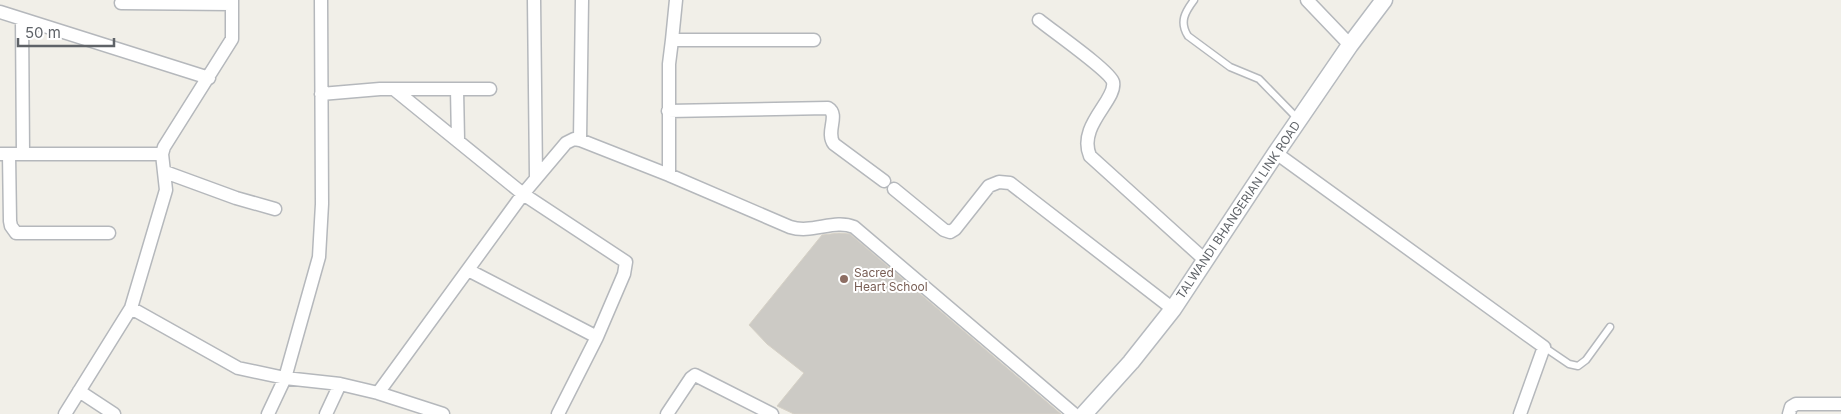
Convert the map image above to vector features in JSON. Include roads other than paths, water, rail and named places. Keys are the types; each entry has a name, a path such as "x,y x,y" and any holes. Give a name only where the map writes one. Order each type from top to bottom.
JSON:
{"street":[{"path":"268,414 285,378 320,256 322,204 321,0"},
{"path":"534,0 536,176"},
{"path":"580,140 582,0"},
{"path":"669,175 669,57 676,0"},
{"path":"1307,0 1350,45"},
{"name":"TALWANDI BHANGERIAN LINK ROAD","path":"1084,414 1131,362 1173,310 1276,153 1350,45 1384,0"},
{"path":"65,414 131,308 166,190 162,154 164,147 232,39 232,2 121,3"},
{"path":"0,12 209,78"},
{"path":"22,19 23,154"},
{"path":"1039,20 1104,71 1113,82 1113,88 1093,122 1088,136 1087,144 1090,156 1205,260"},
{"path":"672,40 814,40"},
{"path":"321,94 380,89 490,89"},
{"path":"456,89 458,140"},
{"path":"395,90 522,194 626,262 624,274 597,337 558,414"},
{"path":"668,111 832,109 834,113 830,135 834,144 889,185 944,230 950,232 955,229 989,186 999,182 1010,183 1173,310"},
{"path":"378,393 522,194 566,142 574,139 669,175 796,229 812,229 844,224 854,228 1074,414"},
{"path":"1276,153 1544,348 1520,414"},
{"path":"109,234 16,233 10,221 5,154 162,154"},
{"path":"165,172 236,198 274,209"},
{"path":"468,270 597,337"},
{"path":"131,308 232,365 285,378 340,384 378,393 443,414"},
{"path":"667,414 695,375 772,414"},
{"path":"326,414 340,384"},
{"path":"80,391 114,414"},
{"path":"1789,414 1791,407 1796,404 1841,404"}],"lane":[{"path":"1194,0 1184,17 1184,30 1188,36 1230,67 1259,79 1299,120"},
{"path":"1544,348 1569,364 1578,366 1586,360 1610,327"}],"place":[{"name":"Sacred Heart School","path":"844,279"}]}
